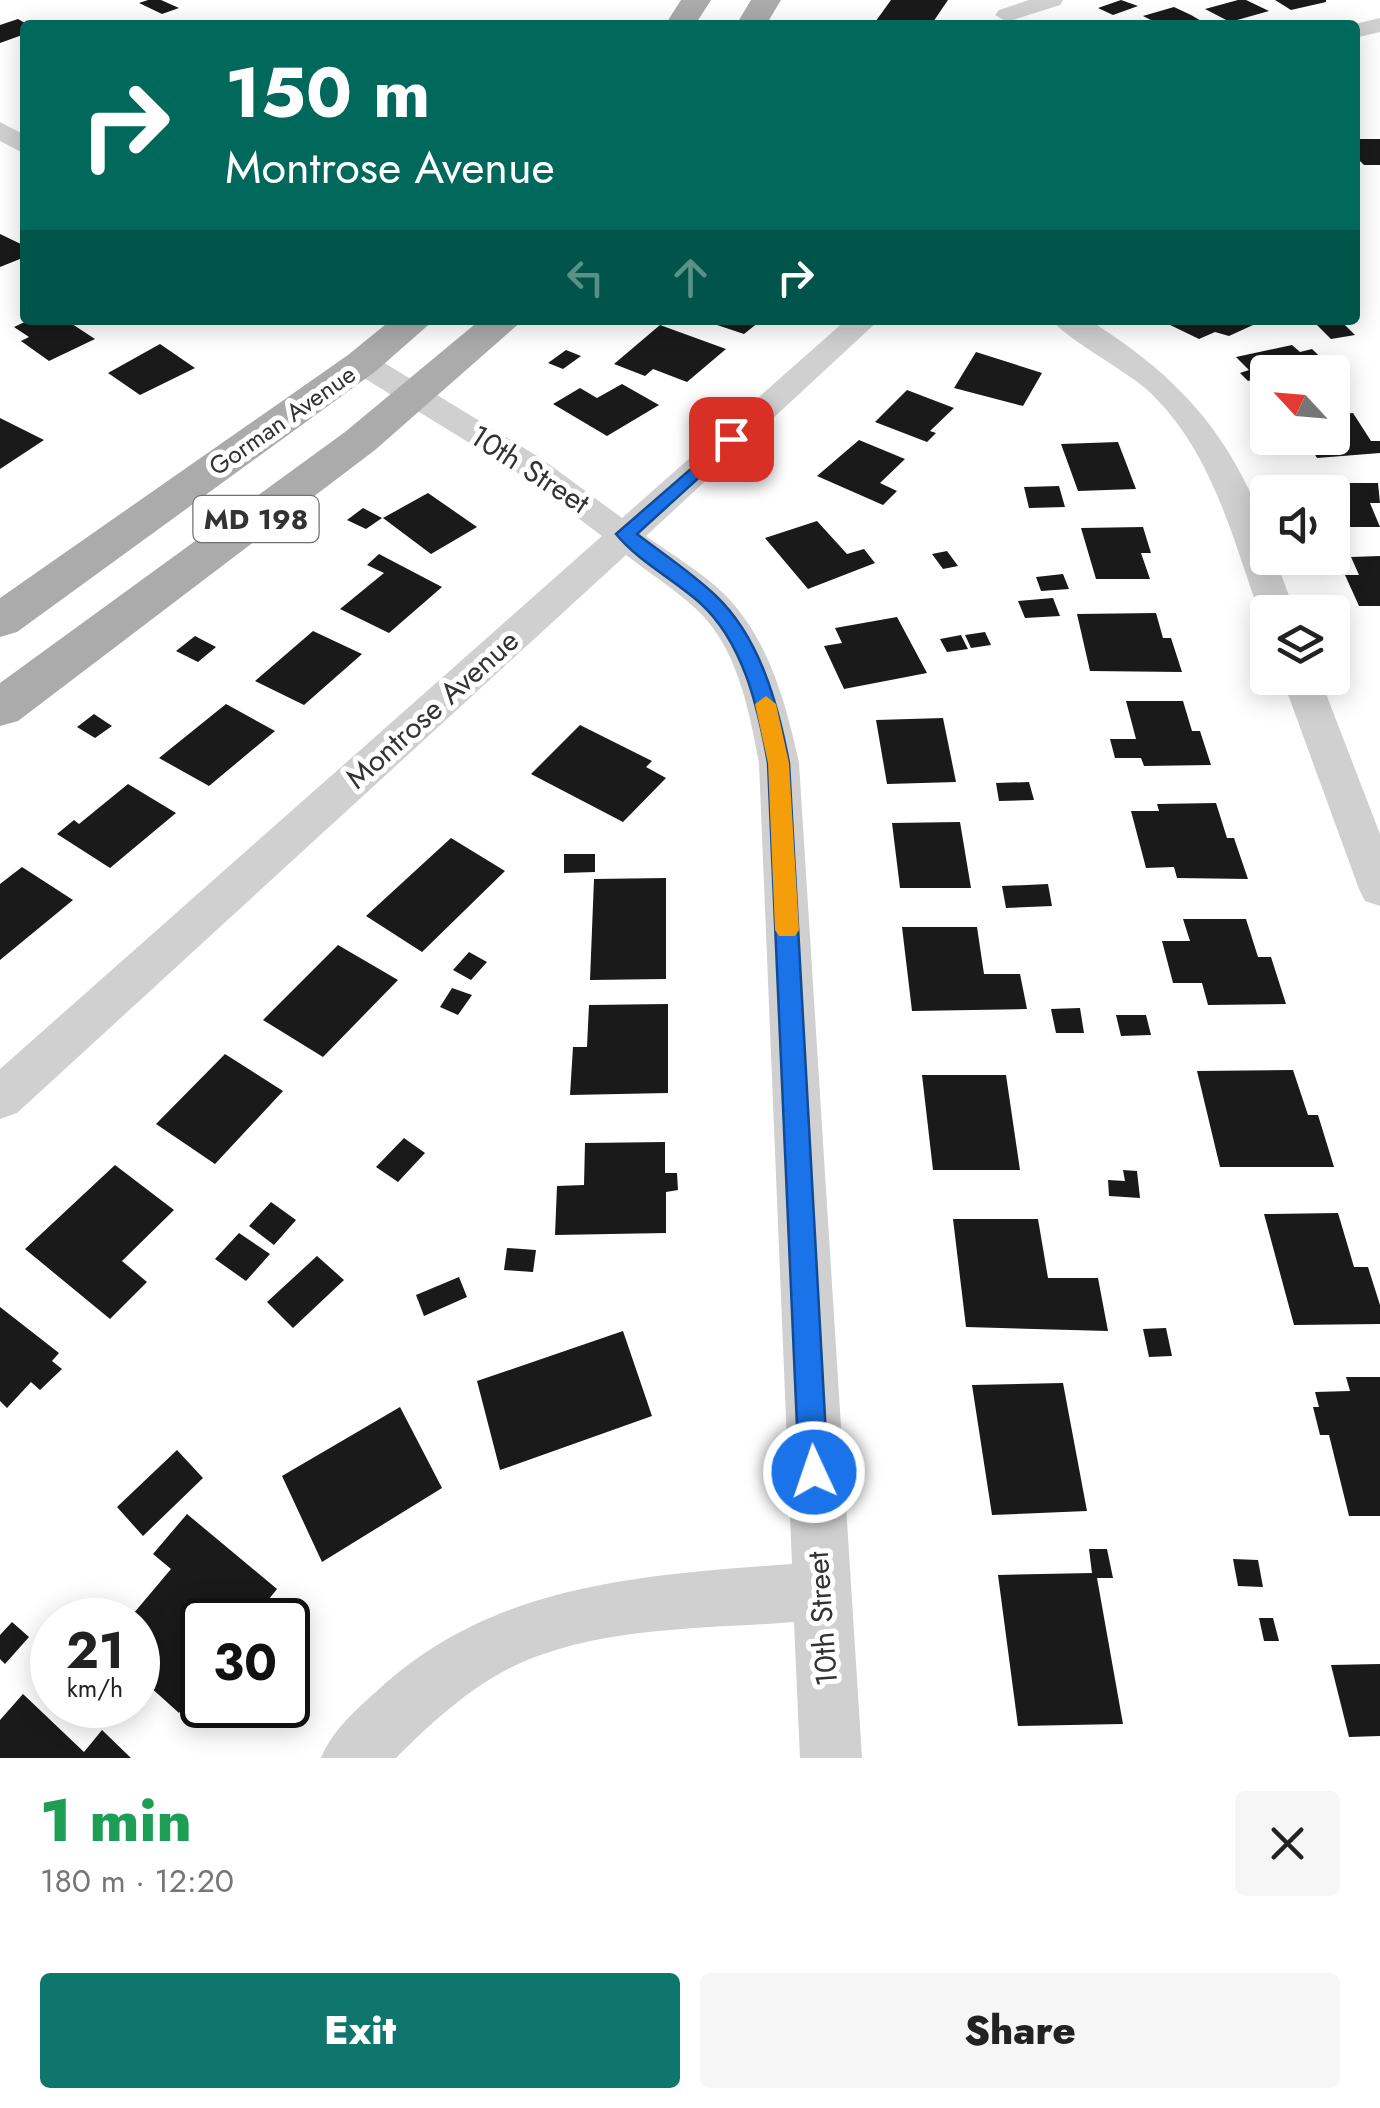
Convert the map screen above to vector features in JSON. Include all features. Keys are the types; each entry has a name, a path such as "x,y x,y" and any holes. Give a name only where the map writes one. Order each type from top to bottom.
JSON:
{"main road":[{"name":"Gorman Avenue","path":"0,621 362,363 409,325"},
{"name":"Gorman Avenue","path":"0,708 416,396 498,325"}],"street":[{"path":"1006,15 1052,0"},
{"name":"Montrose Avenue","path":"0,1098 858,325"},
{"path":"1075,325 1147,374 1203,435 1228,481 1270,595"},
{"name":"10th Street","path":"362,363 530,466 708,599 727,620 754,670 769,714 779,763 819,1591 831,1758"},
{"path":"1307,695 1380,889"},
{"path":"352,1758 411,1701 457,1665 523,1632 581,1614 819,1591"}],"building":[{"path":"161,0 179,8 162,14 139,3"},
{"path":"891,0 948,0 934,20 877,20"},
{"path":"1121,0 1138,6 1113,15 1098,8"},
{"path":"1246,0 1269,11 1226,20 1205,9"},
{"path":"1275,0 1326,0 1326,2 1291,10"},
{"path":"1174,7 1200,20 1151,20 1143,16"},
{"path":"18,19 20,36 0,43 0,25"},
{"path":"1360,139 1380,139 1380,165 1364,165 1360,161"},
{"path":"0,234 20,244 20,259 0,267"},
{"path":"74,325 95,339 49,361 21,341 29,337 14,327"},
{"path":"660,325 726,349 687,382 653,369 645,376 614,364"},
{"path":"717,325 755,325 744,334"},
{"path":"1170,325 1253,325 1229,336 1215,332 1199,339"},
{"path":"1317,325 1345,325 1355,335 1331,339"},
{"path":"160,344 195,368 140,395 108,373"},
{"path":"1292,345 1300,352 1312,349 1318,355 1250,355 1250,380 1248,381 1240,373 1249,370 1236,357"},
{"path":"566,350 581,356 563,369 548,363"},
{"path":"976,352 1042,373 1023,406 954,388"},
{"path":"622,384 659,405 607,436 553,404 580,388 597,398"},
{"path":"907,390 954,408 930,431 936,433 927,442 875,422"},
{"path":"1350,413 1371,441 1380,441 1380,453 1317,458 1315,455 1350,455"},
{"path":"0,418 44,440 0,469"},
{"path":"859,440 905,459 880,483 897,491 883,505 817,476"},
{"path":"1118,442 1136,489 1078,491 1061,444"},
{"path":"1350,483 1378,483 1380,503 1370,503 1380,527 1350,527"},
{"path":"1059,486 1065,507 1029,508 1024,487"},
{"path":"428,493 477,527 431,554 383,518"},
{"path":"363,508 382,518 366,529 347,520"},
{"path":"817,521 847,554 864,549 875,563 808,589 765,538"},
{"path":"1143,527 1151,553 1141,553 1150,579 1096,579 1081,528"},
{"path":"947,551 958,566 943,569 932,554"},
{"path":"379,554 442,587 389,633 340,609 384,573 367,565"},
{"path":"1380,556 1380,606 1359,606 1345,575 1359,575 1351,557"},
{"path":"1063,574 1069,589 1041,591 1036,577"},
{"path":"1053,598 1060,616 1025,618 1018,601"},
{"path":"1156,613 1163,638 1171,638 1182,672 1090,671 1077,614"},
{"path":"897,617 927,673 844,689 824,646 842,643 835,628"},
{"path":"313,631 362,654 304,705 255,681"},
{"path":"985,632 991,645 971,648 965,635"},
{"path":"961,635 968,649 947,652 940,639"},
{"path":"195,636 216,647 198,662 176,651"},
{"path":"1126,701 1183,701 1192,731 1200,731 1211,765 1144,766 1141,758 1115,758 1110,739 1136,739"},
{"path":"226,704 275,731 209,786 159,758"},
{"path":"94,714 112,726 95,738 77,727"},
{"path":"943,718 956,782 887,784 876,720"},
{"path":"580,725 652,761 646,767 666,778 623,822 531,774"},
{"path":"1029,782 1034,800 999,801 996,783"},
{"path":"128,784 176,813 110,868 57,834 74,820 79,824"},
{"path":"1216,803 1227,838 1234,838 1248,879 1177,878 1174,867 1146,868 1131,811 1159,811 1157,804"},
{"path":"960,822 971,888 900,888 892,823"},
{"path":"451,838 505,871 422,952 366,916"},
{"path":"564,854 595,854 595,872 564,873"},
{"path":"22,867 73,900 0,960 0,884"},
{"path":"666,878 666,979 590,980 594,879"},
{"path":"1048,884 1052,906 1006,908 1002,886"},
{"path":"1183,919 1246,919 1258,957 1271,957 1286,1004 1208,1005 1202,983 1173,983 1162,941 1190,941"},
{"path":"902,927 977,927 984,974 1020,974 1027,1009 912,1011"},
{"path":"338,945 398,980 323,1057 263,1020"},
{"path":"469,952 487,962 471,980 453,970"},
{"path":"452,988 472,995 458,1015 440,1007"},
{"path":"668,1004 668,1093 570,1095 573,1047 587,1047 589,1005"},
{"path":"1080,1008 1084,1033 1056,1033 1051,1009"},
{"path":"1116,1015 1146,1015 1151,1035 1121,1036"},
{"path":"225,1054 283,1091 215,1164 156,1124"},
{"path":"1293,1070 1308,1115 1318,1115 1334,1167 1220,1167 1197,1071"},
{"path":"922,1075 1006,1075 1020,1170 933,1170"},
{"path":"404,1138 425,1153 398,1182 376,1167"},
{"path":"665,1142 665,1173 677,1173 678,1190 666,1192 666,1233 555,1235 557,1186 584,1185 585,1143"},
{"path":"115,1165 174,1210 122,1261 147,1282 110,1319 25,1249"},
{"path":"1123,1170 1137,1171 1140,1198 1109,1196 1108,1180 1125,1181"},
{"path":"271,1202 296,1220 274,1245 249,1226"},
{"path":"1338,1213 1354,1267 1368,1267 1380,1305 1380,1324 1294,1325 1264,1214"},
{"path":"953,1219 1038,1219 1048,1278 1098,1278 1108,1331 966,1327"},
{"path":"239,1233 270,1254 246,1281 215,1259"},
{"path":"507,1248 536,1250 533,1272 504,1270"},
{"path":"317,1256 344,1280 293,1328 267,1302"},
{"path":"459,1277 467,1297 424,1316 416,1295"},
{"path":"0,1307 59,1353 52,1361 62,1369 40,1390 31,1382 7,1408 0,1401"},
{"path":"1166,1328 1172,1356 1149,1357 1143,1329"},
{"path":"623,1331 652,1416 500,1470 477,1381"},
{"path":"1346,1377 1380,1377 1380,1516 1349,1516 1329,1435 1320,1435 1313,1407 1319,1407 1315,1392 1350,1391"},
{"path":"1063,1383 1087,1511 992,1515 972,1385"},
{"path":"400,1407 442,1488 322,1562 282,1476"},
{"path":"177,1450 203,1478 143,1536 117,1507"},
{"path":"187,1514 277,1589 270,1598 180,1598 179,1713 160,1696 160,1598 147,1598 171,1569 153,1554"},
{"path":"1089,1549 1107,1549 1113,1578 1097,1578 1123,1724 1018,1726 998,1575 1092,1573"},
{"path":"1233,1559 1258,1560 1263,1587 1238,1586"},
{"path":"1259,1618 1273,1618 1279,1641 1264,1641"},
{"path":"12,1622 29,1637 5,1664 0,1659 0,1635"},
{"path":"1380,1664 1380,1736 1349,1737 1331,1665"},
{"path":"23,1694 30,1701 30,1728 59,1728 84,1752 102,1730 131,1758 0,1758 0,1720"}],"slow traffic":[{"path":"766,704 779,763 787,930"}],"route":[{"path":"731,439 625,534 708,599 727,620 754,670 774,738 779,763 814,1472"}]}
